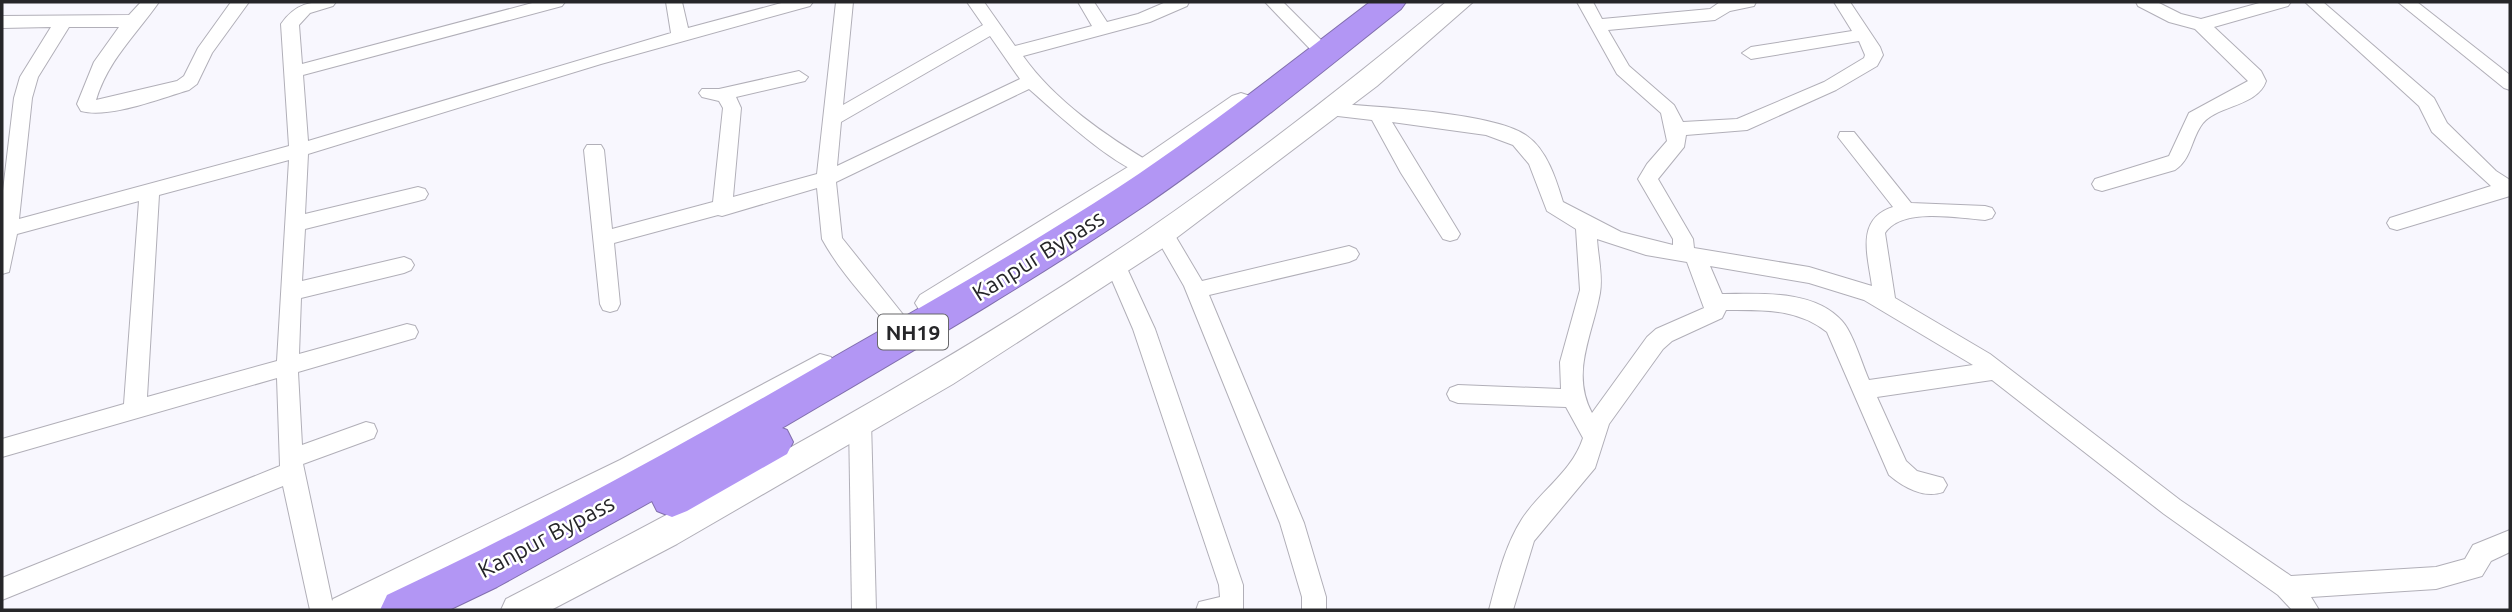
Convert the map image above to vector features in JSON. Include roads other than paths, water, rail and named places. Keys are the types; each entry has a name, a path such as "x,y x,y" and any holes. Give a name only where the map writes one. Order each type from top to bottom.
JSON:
{"highway":[{"name":"Kanpur Bypass","path":"403,610 481,573 756,423 1001,279 1132,196 1220,133 1390,2"},
{"name":"Kanpur Bypass","path":"457,610 725,470 932,348 1051,273 1323,80 1418,2"}],"main road":[{"path":"345,610 632,470 898,323 1146,169 1318,47 1372,2"},
{"path":"518,610 666,533 942,374 1115,264 1163,232 1368,80 1461,2"}],"street":[{"path":"150,2 133,21 94,78 86,104 88,107 108,106 183,86 191,80 204,52 240,2"},
{"path":"321,610 291,466 286,368 299,150 290,24 304,9 327,2"},
{"path":"293,72 556,2"},
{"path":"674,2 681,38"},
{"path":"4,230 299,150 594,60 804,2"},
{"path":"844,2 826,179 832,239 846,262 898,323"},
{"path":"975,2 1031,81 1105,144 1146,169"},
{"path":"1086,2 1103,29"},
{"path":"1011,53 1144,18 1181,2"},
{"path":"1273,2 1318,47"},
{"path":"1501,610 1522,538 1587,461 1599,421 1655,343 1664,335 1715,312 1715,302 1687,255 1683,239 1648,179 1652,168 1670,154 1677,142 1672,115 1662,102 1631,79 1612,54 1585,2"},
{"path":"1598,25 1714,14 1725,6 1748,2"},
{"path":"1676,129 1741,125 1830,86 1871,62 1874,55 1842,2"},
{"path":"2102,184 2168,165 2176,160 2196,118 2255,87 2258,81 2255,75 2202,25 2175,18 2144,2"},
{"path":"2202,25 2282,2"},
{"path":"2313,2 2427,102 2439,127 2489,176 2509,189"},
{"path":"2406,2 2510,84"},
{"path":"2,22 133,21"},
{"path":"2,266 11,144 29,77 63,22"},
{"path":"832,119 993,27"},
{"path":"1751,53 1863,35"},
{"path":"722,209 732,107 730,99 715,94 799,77"},
{"path":"605,238 722,209 826,179 1031,81"},
{"path":"1329,109 1497,130 1510,134 1540,163 1548,179 1554,206 1600,233 1687,255 1809,275 1871,294 1996,371 2172,508 2287,587 2307,610"},
{"path":"1379,115 1408,168 1450,234"},
{"path":"1847,137 1905,209"},
{"path":"594,150 610,304"},
{"path":"2396,223 2509,189"},
{"path":"135,411 149,191"},
{"path":"295,224 418,194"},
{"path":"1885,302 1875,232 1878,223 1905,209 1985,213"},
{"path":"1586,226 1590,290 1571,362 1573,398 1594,437"},
{"path":"1163,232 1197,290 1292,523 1314,597 1314,610"},
{"path":"1197,290 1349,254"},
{"path":"1115,264 1144,329 1230,585 1234,608 1208,610"},
{"path":"291,292 404,265"},
{"path":"1715,302 1793,304 1826,318 1835,327 1897,468 1911,480 1935,485"},
{"path":"2,448 407,332"},
{"path":"1863,390 1996,371"},
{"path":"1458,394 1573,398"},
{"path":"860,421 864,610"},
{"path":"2,589 291,466 366,431"},
{"path":"2287,587 2436,578 2473,568 2482,553 2510,541"}]}
